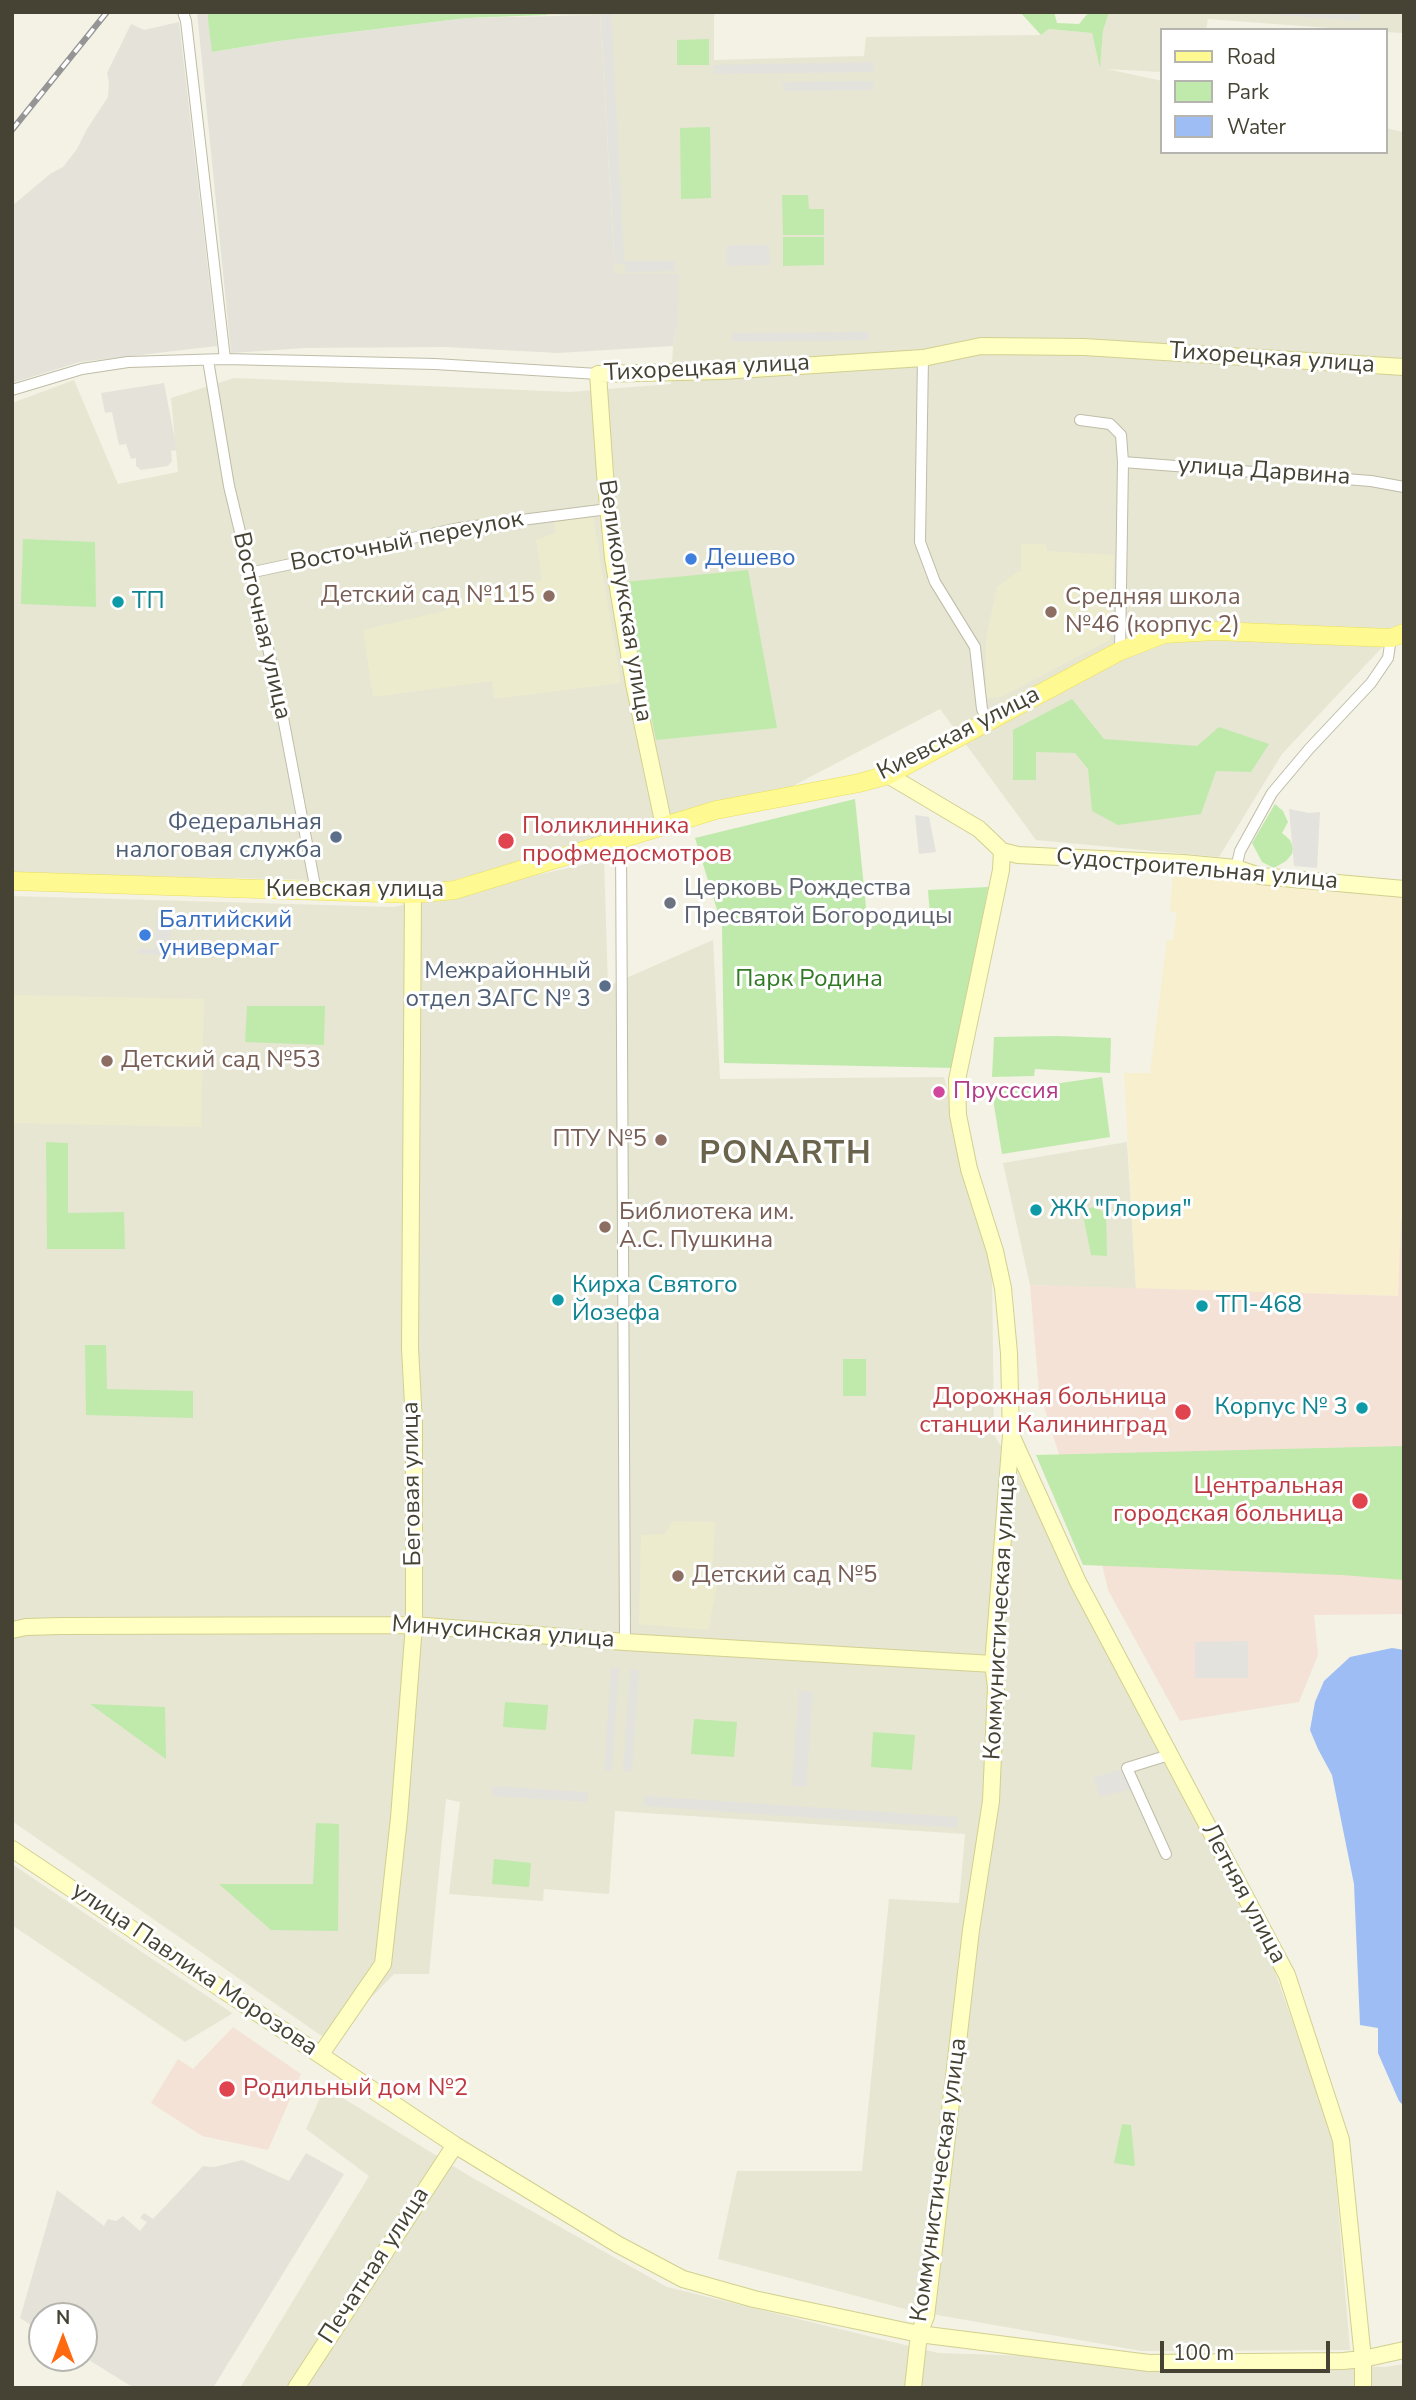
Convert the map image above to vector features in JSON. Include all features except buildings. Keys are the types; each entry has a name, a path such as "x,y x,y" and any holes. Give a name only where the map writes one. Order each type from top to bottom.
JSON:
{"main road":[{"name":"Киевская улица","path":"12,881 414,894 455,890 716,810 888,775 1120,651 1154,637 1176,632 1215,631 1397,635"}],"street":[{"path":"183,12 225,359"},
{"name":"Тихорецкая улица","path":"12,390 82,369 128,362 225,359 435,364 598,374 710,372 923,358 981,346 1041,346 1404,367"},
{"path":"923,358 920,542 935,582 975,648 982,709 988,722"},
{"name":"Восточная улица","path":"208,359 229,486 277,686 316,891"},
{"name":"Великолукская улица","path":"598,374 613,558 634,684 664,826"},
{"path":"1080,420 1110,424 1121,435 1123,462 1118,640 1120,651"},
{"name":"улица Дарвина","path":"1123,462 1371,481 1404,488"},
{"name":"Восточный переулок","path":"248,573 459,527 608,509"},
{"path":"1236,868 1240,851 1272,793 1308,749 1371,683 1388,658 1397,635"},
{"path":"888,775 979,829 1002,851"},
{"path":"621,839 625,1642"},
{"name":"Судостроительная улица","path":"1002,851 1018,855 1236,868 1260,876 1404,889"},
{"name":"Коммунистическая улица","path":"913,2388 919,2334 926,2316 971,1930 989,1817 996,1687 993,1664 1011,1435 1009,1353 1003,1288 995,1251 969,1169 958,1115 957,1080 1001,870 1002,851"},
{"name":"Беговая улица","path":"321,2054 383,1964 399,1818 414,1625 414,1423 410,1348 414,894"},
{"name":"Летняя улица","path":"1011,1435 1078,1582 1287,1975 1341,2140 1363,2359 1363,2388"},
{"name":"Минусинская улица","path":"12,1630 71,1626 414,1625 625,1642 993,1664"},
{"path":"1166,1854 1127,1768 1169,1755"},
{"name":"улица Павлика Морозова","path":"12,1849 455,2145 617,2244 682,2279 754,2299 919,2334 1149,2363 1363,2359 1404,2350"},
{"name":"Печатная улица","path":"296,2388 455,2145"}],"shaded area":[{"path":"197,12 207,12 213,52 279,41 466,18 600,15 615,273 679,274 678,322 673,346 558,353 444,347 306,348 231,353"},
{"path":"547,12 717,12 714,15 714,60 864,56 866,37 1041,35 1049,29 1092,33 1100,65 1103,31 1109,12 1404,12 1404,33 1388,32 1388,28 1329,28 1208,19 1206,28 1160,28 1160,72 1107,69 1160,81 1160,154 1388,154 1388,128 1403,132 1404,624 1282,754 1219,857 1036,840 940,709 787,789 443,883 12,873 12,403 74,380 118,484 178,472 171,398 234,378 570,392 671,384 673,346 678,322 615,274 600,16 547,15"},
{"path":"601,12 611,12 624,261 675,261 675,271 625,272 625,263 615,264"},
{"path":"1241,12 1360,12 1359,21"},
{"path":"179,22 217,346 80,362 12,383 12,206 50,174 63,167 77,149 108,97 107,73 131,24 144,30"},
{"path":"873,62 873,72 714,74 713,65"},
{"path":"873,81 873,90 783,91 783,82"},
{"path":"727,245 769,245 770,265 727,266"},
{"path":"869,332 869,340 732,342 732,333"},
{"path":"164,383 177,450 171,451 172,461 168,466 141,470 136,466 136,458 131,459 126,444 119,445 112,412 105,413 101,393"},
{"name":"Детский сад №115","path":"593,517 621,683 494,698 492,681 373,697 363,630 440,612 542,580 536,540 555,533 554,520"},
{"name":"Средняя школа №46 (корпус 2)","path":"1021,544 1046,544 1047,551 1114,555 1110,640 1001,697 986,698 986,638 997,587 1021,571"},
{"path":"1289,809 1320,812 1317,868 1294,866"},
{"path":"915,815 929,817 936,852 919,854"},
{"path":"604,860 608,986 713,940 720,1079 944,1077 992,1273 994,1435 1018,1474 1272,1963 1332,2135 1350,2350 1142,2351 909,2310 718,2259 737,2171 862,2171 889,1899 959,1903 965,1834 615,1811 609,1894 544,1889 543,1901 449,1894 460,1802 446,1799 429,1974 394,1974 329,2041 12,1821 12,896 394,907"},
{"path":"1173,876 1404,896 1404,1220 1401,1220 1399,1296 1136,1289 1124,1073 1150,1073 1167,940 1173,940 1177,912 1170,911"},
{"path":"156,913 172,914 170,955 138,954 138,949 155,949"},
{"name":"Детский сад №53","path":"12,995 204,999 201,1127 12,1123"},
{"path":"1127,1142 1136,1289 1030,1285 1003,1163"},
{"path":"1401,1220 1404,1220 1404,1614 1314,1615 1318,1655 1299,1702 1180,1721 1108,1590 1100,1556 1091,1556 1039,1391 1030,1285 1398,1296"},
{"name":"Детский сад №5","path":"673,1521 715,1522 712,1574 719,1577 708,1630 639,1624 641,1535 665,1534"},
{"path":"1248,1641 1248,1678 1195,1678 1195,1642"},
{"path":"611,1668 619,1668 612,1770 604,1770"},
{"path":"630,1669 639,1670 632,1772 623,1771"},
{"path":"799,1691 813,1692 806,1787 792,1786"},
{"path":"1127,1768 1133,1789 1100,1797 1094,1777"},
{"path":"492,1786 588,1792 588,1802 492,1796"},
{"path":"645,1796 958,1817 958,1828 644,1806"},
{"path":"12,1864 233,2013 185,2042 12,1925"},
{"name":"Родильный дом №2","path":"233,2027 301,2074 268,2150 202,2136 151,2103 178,2059 193,2069"},
{"path":"325,2087 471,2177 667,2287 938,2353 1385,2367 1404,2364 1404,2388 240,2388 369,2176 306,2129"},
{"path":"306,2153 344,2174 213,2388 134,2388 98,2366 98,2302 28,2302 28,2323 20,2318 57,2190 104,2226 108,2219 116,2221 123,2216 140,2231 147,2222 140,2218 144,2213 153,2219 203,2166 214,2167 242,2160 289,2181"}],"green space":[{"path":"207,12 547,12 547,15 466,18 212,52"},
{"path":"1020,12 1054,12 1057,23 1079,24 1089,12 1109,12 1103,31 1100,68 1092,33 1049,29 1041,35"},
{"path":"709,39 709,65 677,65 677,40"},
{"path":"710,127 711,198 681,199 680,128"},
{"path":"782,195 808,195 809,209 824,209 824,235 783,235"},
{"path":"783,237 824,237 824,265 783,266"},
{"path":"23,539 95,542 96,607 21,604"},
{"path":"748,570 777,728 656,740 624,582"},
{"path":"1072,699 1104,739 1197,746 1219,727 1269,744 1251,772 1216,771 1201,814 1118,825 1092,811 1088,769 1075,753 1036,752 1036,780 1013,780 1013,730"},
{"name":"Парк Родина","path":"855,799 867,917 930,916 928,890 988,887 956,1068 724,1063 722,926 695,838"},
{"path":"1275,804 1283,811 1288,822 1282,833 1290,840 1293,848 1286,861 1274,868 1262,862 1252,843"},
{"path":"247,1006 325,1006 324,1045 245,1042"},
{"path":"994,1037 1111,1038 1110,1073 1035,1069 1034,1076 992,1077"},
{"path":"1102,1077 1110,1137 1002,1154 992,1093"},
{"path":"46,1142 68,1143 68,1213 124,1212 125,1249 47,1249"},
{"path":"1094,1207 1106,1213 1107,1256 1091,1255 1082,1210"},
{"path":"85,1345 106,1345 107,1389 193,1391 193,1418 86,1415"},
{"path":"843,1359 866,1359 866,1396 843,1396"},
{"path":"1404,1446 1404,1580 1342,1575 1083,1565 1036,1455"},
{"path":"505,1702 548,1705 546,1730 503,1727"},
{"path":"90,1704 165,1707 166,1759"},
{"path":"694,1719 737,1722 734,1757 691,1754"},
{"path":"873,1732 915,1735 912,1770 871,1767"},
{"path":"316,1823 339,1824 338,1931 271,1930 219,1884 313,1884"},
{"path":"494,1859 531,1863 529,1887 492,1884"},
{"path":"1122,2124 1131,2125 1133,2166 1114,2163"}],"water":[{"path":"1392,1648 1404,1650 1404,2106 1399,2101 1378,2053 1378,2028 1360,2025 1354,1884 1332,1775 1310,1730 1315,1702 1324,1681 1350,1657"}],"railway":[{"path":"12,130 107,12"}],"place":[{"name":"Дешево","path":"691,559"},
{"name":"Детский сад №115","path":"549,596"},
{"name":"ТП","path":"118,602"},
{"name":"Средняя школа №46 (корпус 2)","path":"1051,612"},
{"name":"Федеральная налоговая служба","path":"336,837"},
{"name":"Поликлинника профмедосмотров","path":"506,841"},
{"name":"Церковь Рождества Пресвятой Богородицы","path":"670,903"},
{"name":"Балтийский универмаг","path":"145,935"},
{"name":"Межрайонный отдел ЗАГС № 3","path":"605,986"},
{"name":"Детский сад №53","path":"107,1061"},
{"name":"Прусссия","path":"939,1092"},
{"name":"ПТУ №5","path":"661,1140"},
{"name":"ЖК \"Глория\"","path":"1036,1210"},
{"name":"Библиотека им. А.С. Пушкина","path":"605,1227"},
{"name":"Кирха Святого Йозефа","path":"558,1300"},
{"name":"ТП-468","path":"1202,1306"},
{"name":"Корпус № 3","path":"1362,1408"},
{"name":"Дорожная больница станции Калининград","path":"1183,1412"},
{"name":"Центральная городская больница","path":"1360,1501"},
{"name":"Детский сад №5","path":"678,1576"},
{"name":"Родильный дом №2","path":"227,2089"}],"district":[{"name":"PONARTH","path":"786,1155"}]}
